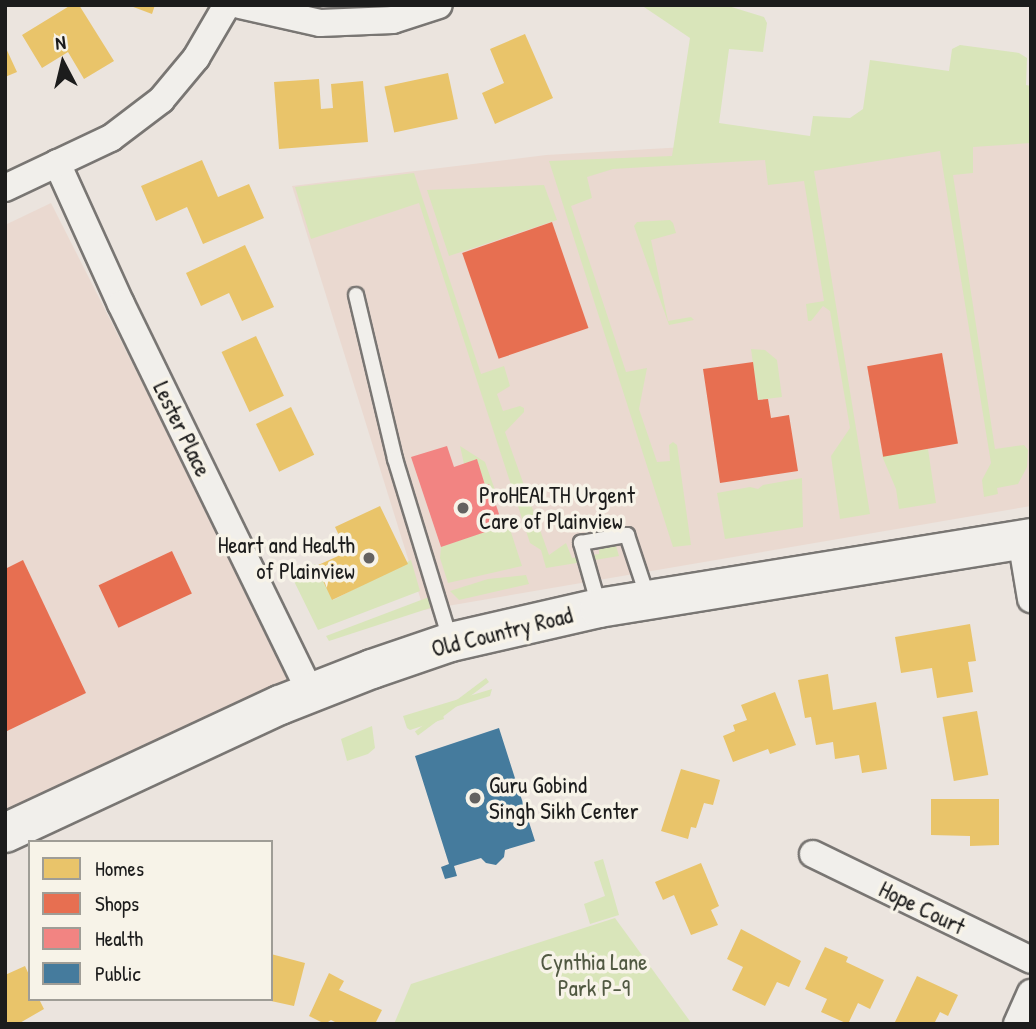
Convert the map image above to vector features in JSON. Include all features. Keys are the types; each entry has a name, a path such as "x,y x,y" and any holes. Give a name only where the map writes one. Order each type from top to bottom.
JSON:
{"main road":[{"name":"Old Country Road","path":"5,833 311,693 451,642 599,608 1026,539"}],"street":[{"path":"5,188 111,138 161,100 196,58 227,5"},
{"path":"240,5 320,23 393,20 439,5"},
{"name":"Lester Place","path":"57,163 121,304 311,693"},
{"path":"1026,539 1031,599"},
{"name":"Hope Court","path":"813,854 1031,960"},
{"path":"1017,1024 1031,993"}],"lane":[{"path":"356,295 395,459 451,642"},
{"path":"599,608 581,543 627,535 648,600"}],"shaded area":[{"path":"1031,127 1031,506 424,610 292,186 546,155"},
{"path":"51,203 294,682 5,824 5,225"}],"green space":[{"path":"641,5 725,5 764,17 767,23 763,52 729,49 719,123 810,136 813,116 850,118 863,109 870,60 949,71 952,49 960,45 1019,53 1027,58 1026,85 1031,86 1031,143 973,147 973,173 953,175 995,449 1024,445 1028,450 1027,467 1018,484 997,488 998,494 984,497 982,480 991,463 940,151 814,171 870,514 840,519 831,456 850,428 830,311 823,306 811,321 808,321 806,304 824,301 804,181 768,185 765,160 613,169 587,177 592,198 571,206 626,372 647,368 639,409 657,462 670,461 669,445 673,442 677,445 691,545 673,547 549,161 672,156 690,38"},
{"path":"414,173 481,374 504,366 510,386 497,394 503,411 520,406 524,408 524,412 505,432 549,555 566,543 572,558 599,554 599,549 616,546 619,556 546,568 541,550 530,543 419,203 311,239 295,187"},
{"path":"544,185 557,220 449,256 427,190"},
{"path":"670,220 676,233 651,240 668,321 691,317 694,320 669,325 634,226 637,222"},
{"path":"751,349 765,350 777,360 782,397 758,400"},
{"path":"460,446 485,462 495,490 492,492 489,484 485,485 477,460 464,464"},
{"path":"928,449 936,503 899,509 896,489 882,456"},
{"path":"802,478 803,527 725,539 717,493 750,487 758,489 763,485"},
{"path":"508,523 522,566 448,583 440,558 441,547"},
{"path":"411,560 420,591 318,630 291,575 315,564 333,600"},
{"path":"526,575 529,584 459,600 450,591 488,579"},
{"path":"429,597 430,608 329,641 326,636"},
{"path":"486,678 489,682 418,736 415,732"},
{"path":"492,689 490,696 442,711 444,719 410,730 407,728 403,716"},
{"path":"372,726 375,748 368,754 347,761 341,739"},
{"path":"603,859 619,915 590,924 584,904 605,896 594,862"},
{"name":"Cynthia Lane Park P-9","path":"615,918 692,1024 394,1024 411,984"}],"building: Homes":[{"path":"71,5 79,5 114,61 84,79 68,52 42,68 22,35"},
{"path":"128,5 155,5 152,14"},
{"path":"525,34 553,98 495,124 482,93 504,83 490,49"},
{"path":"5,46 17,72 5,77"},
{"path":"448,73 458,119 394,132 384,87"},
{"path":"319,79 321,109 333,108 331,84 363,81 368,142 279,149 274,82"},
{"path":"202,160 218,197 249,184 264,218 203,244 187,207 156,221 141,186"},
{"path":"245,245 274,307 242,321 229,293 201,306 186,273"},
{"path":"256,336 284,396 249,412 222,352"},
{"path":"291,407 314,455 279,472 256,424"},
{"name":"Heart and Health of Plainview","path":"380,506 408,564 332,600 316,566 347,552 335,527"},
{"path":"970,624 976,661 968,662 973,692 937,698 932,668 901,673 895,637"},
{"path":"828,674 833,710 876,702 887,769 862,773 859,755 835,759 833,742 816,745 811,717 805,718 798,680"},
{"path":"775,692 796,745 770,754 768,749 733,762 723,736 735,731 733,725 747,720 741,705"},
{"path":"977,711 988,775 954,781 943,717"},
{"path":"681,769 720,780 713,805 704,803 696,828 691,827 688,839 661,831"},
{"path":"931,799 999,799 999,845 970,846 970,836 931,835"},
{"path":"701,863 719,906 711,910 718,925 691,935 674,895 663,900 655,882"},
{"path":"741,929 801,961 789,987 777,982 765,1006 732,990 743,967 727,959"},
{"path":"825,947 848,957 846,962 884,980 870,1009 858,1003 848,1024 821,1012 827,999 805,989"},
{"path":"273,955 305,963 294,1006 271,1001"},
{"path":"25,966 28,973 28,1001 40,1001 44,1009 18,1024 5,1024 5,975"},
{"path":"329,973 344,981 339,990 382,1010 375,1024 339,1024 331,1020 325,1024 309,1016"},
{"path":"917,976 958,995 948,1016 940,1012 934,1024 894,1024"}],"building: Shops":[{"path":"552,222 588,328 499,359 462,253"},
{"path":"942,353 958,444 883,457 867,366"},
{"path":"753,362 758,400 768,399 771,418 789,415 798,471 720,483 703,369"},
{"path":"172,551 192,594 118,628 99,585"},
{"path":"23,560 86,693 5,732 5,569"}],"building: Health":[{"name":"ProHEALTH Urgent Care of Plainview","path":"447,446 454,467 477,459 485,485 489,484 503,526 441,547 411,457"}],"building: Public":[{"name":"Guru Gobind Singh Sikh Center","path":"499,728 535,841 505,850 504,857 496,865 486,863 481,858 454,866 457,876 445,879 441,867 449,864 415,756"}],"place":[{"name":"ProHEALTH Urgent Care of Plainview","path":"463,508"},
{"name":"Heart and Health of Plainview","path":"369,558"},
{"name":"Guru Gobind Singh Sikh Center","path":"475,798"}]}
